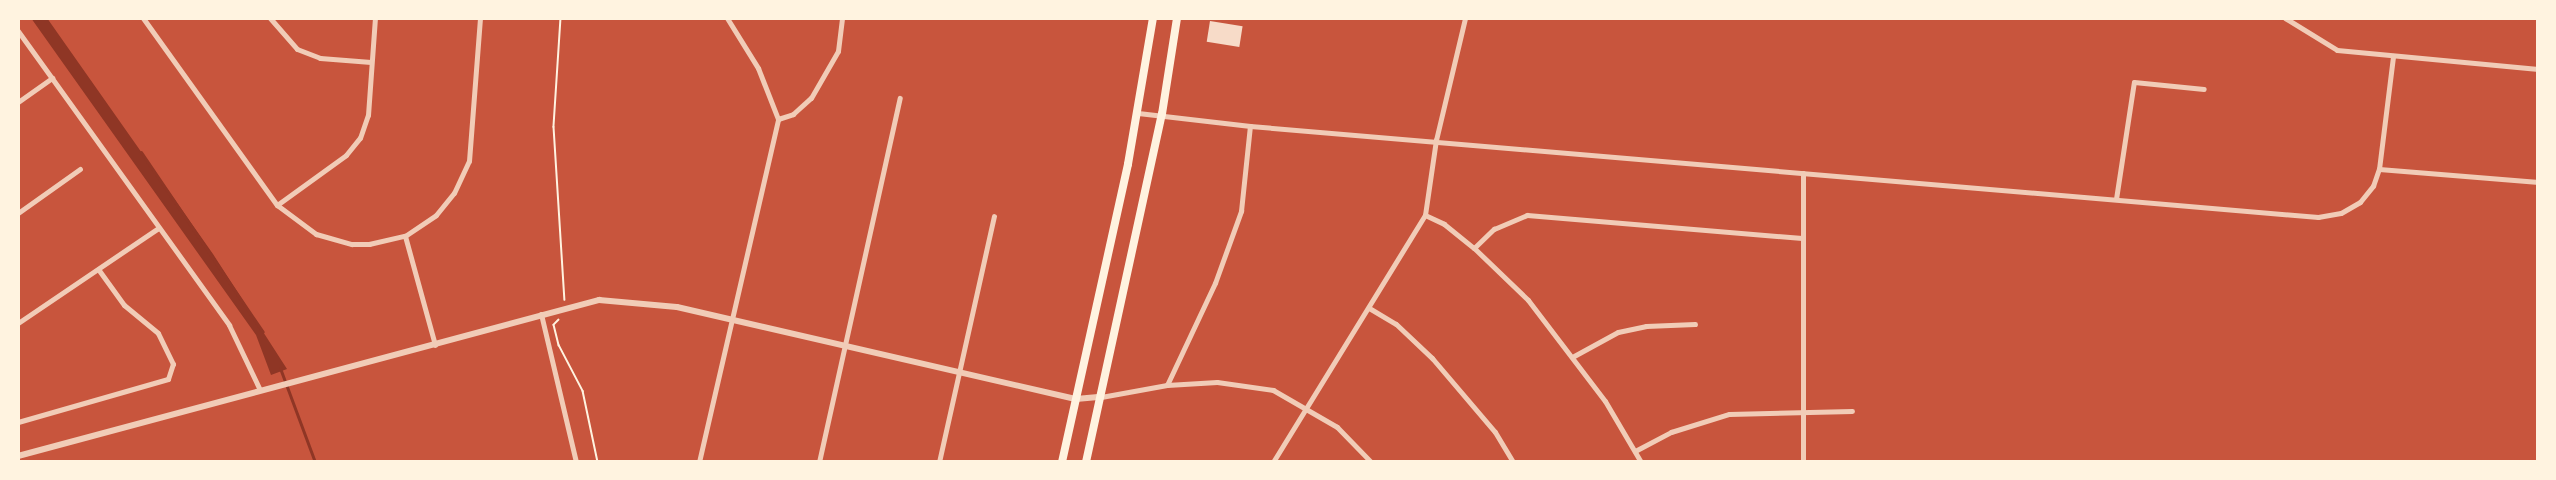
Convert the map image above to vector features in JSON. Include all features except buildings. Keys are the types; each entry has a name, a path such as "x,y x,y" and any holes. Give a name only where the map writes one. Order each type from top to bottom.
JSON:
{"main road":[{"path":"1062,462 1138,113 1153,18"},
{"path":"1086,462 1162,114 1177,18"}],"street":[{"path":"143,18 277,205 298,224 335,241 369,244 405,236 436,215 454,193 469,161 480,18"},
{"path":"270,18 297,49 320,58 371,62"},
{"path":"277,205 346,155 360,138 368,115 375,18"},
{"path":"699,462 778,119 758,68 727,18"},
{"path":"778,119 793,114 811,98 838,51 842,18"},
{"path":"1272,462 1425,215 1436,140 1466,18"},
{"path":"2285,18 2337,50 2538,69"},
{"path":"18,31 229,325 260,390"},
{"path":"1138,113 1250,126 1436,140 2318,217 2341,213 2360,202 2373,186 2379,169 2393,56"},
{"path":"18,102 52,78"},
{"path":"2116,199 2134,82 2204,89"},
{"path":"819,462 900,98"},
{"path":"1167,385 1215,283 1241,211 1250,126"},
{"path":"18,213 80,169"},
{"path":"2379,169 2538,182"},
{"path":"1803,173 1803,462"},
{"path":"1425,215 1444,224 1474,248 1528,300 1574,356 1641,462"},
{"path":"1474,248 1494,229 1527,215 1802,238"},
{"path":"939,462 994,216"},
{"path":"18,323 158,229"},
{"path":"405,236 435,345"},
{"path":"18,422 168,379 173,364 158,333 124,305 98,269"},
{"path":"18,456 435,345 542,314 611,299 677,307 960,369 1076,399 1101,397 1167,385 1217,382 1273,390 1307,406 1337,427 1371,462"},
{"path":"1369,308 1395,324 1432,358 1495,432 1513,462"},
{"path":"542,314 576,462"},
{"path":"1574,356 1618,332 1646,326 1695,324"},
{"path":"1635,451 1704,419 1730,414 1852,411"}],"path":[{"path":"561,18 554,127 565,301"},
{"path":"563,318 554,325 583,391 598,462"}],"shaded area":[{"path":"31,18 47,18 213,254 287,369 271,375 256,335"}],"waterway":[{"path":"141,152 263,332"},
{"path":"280,368 315,462"}]}
